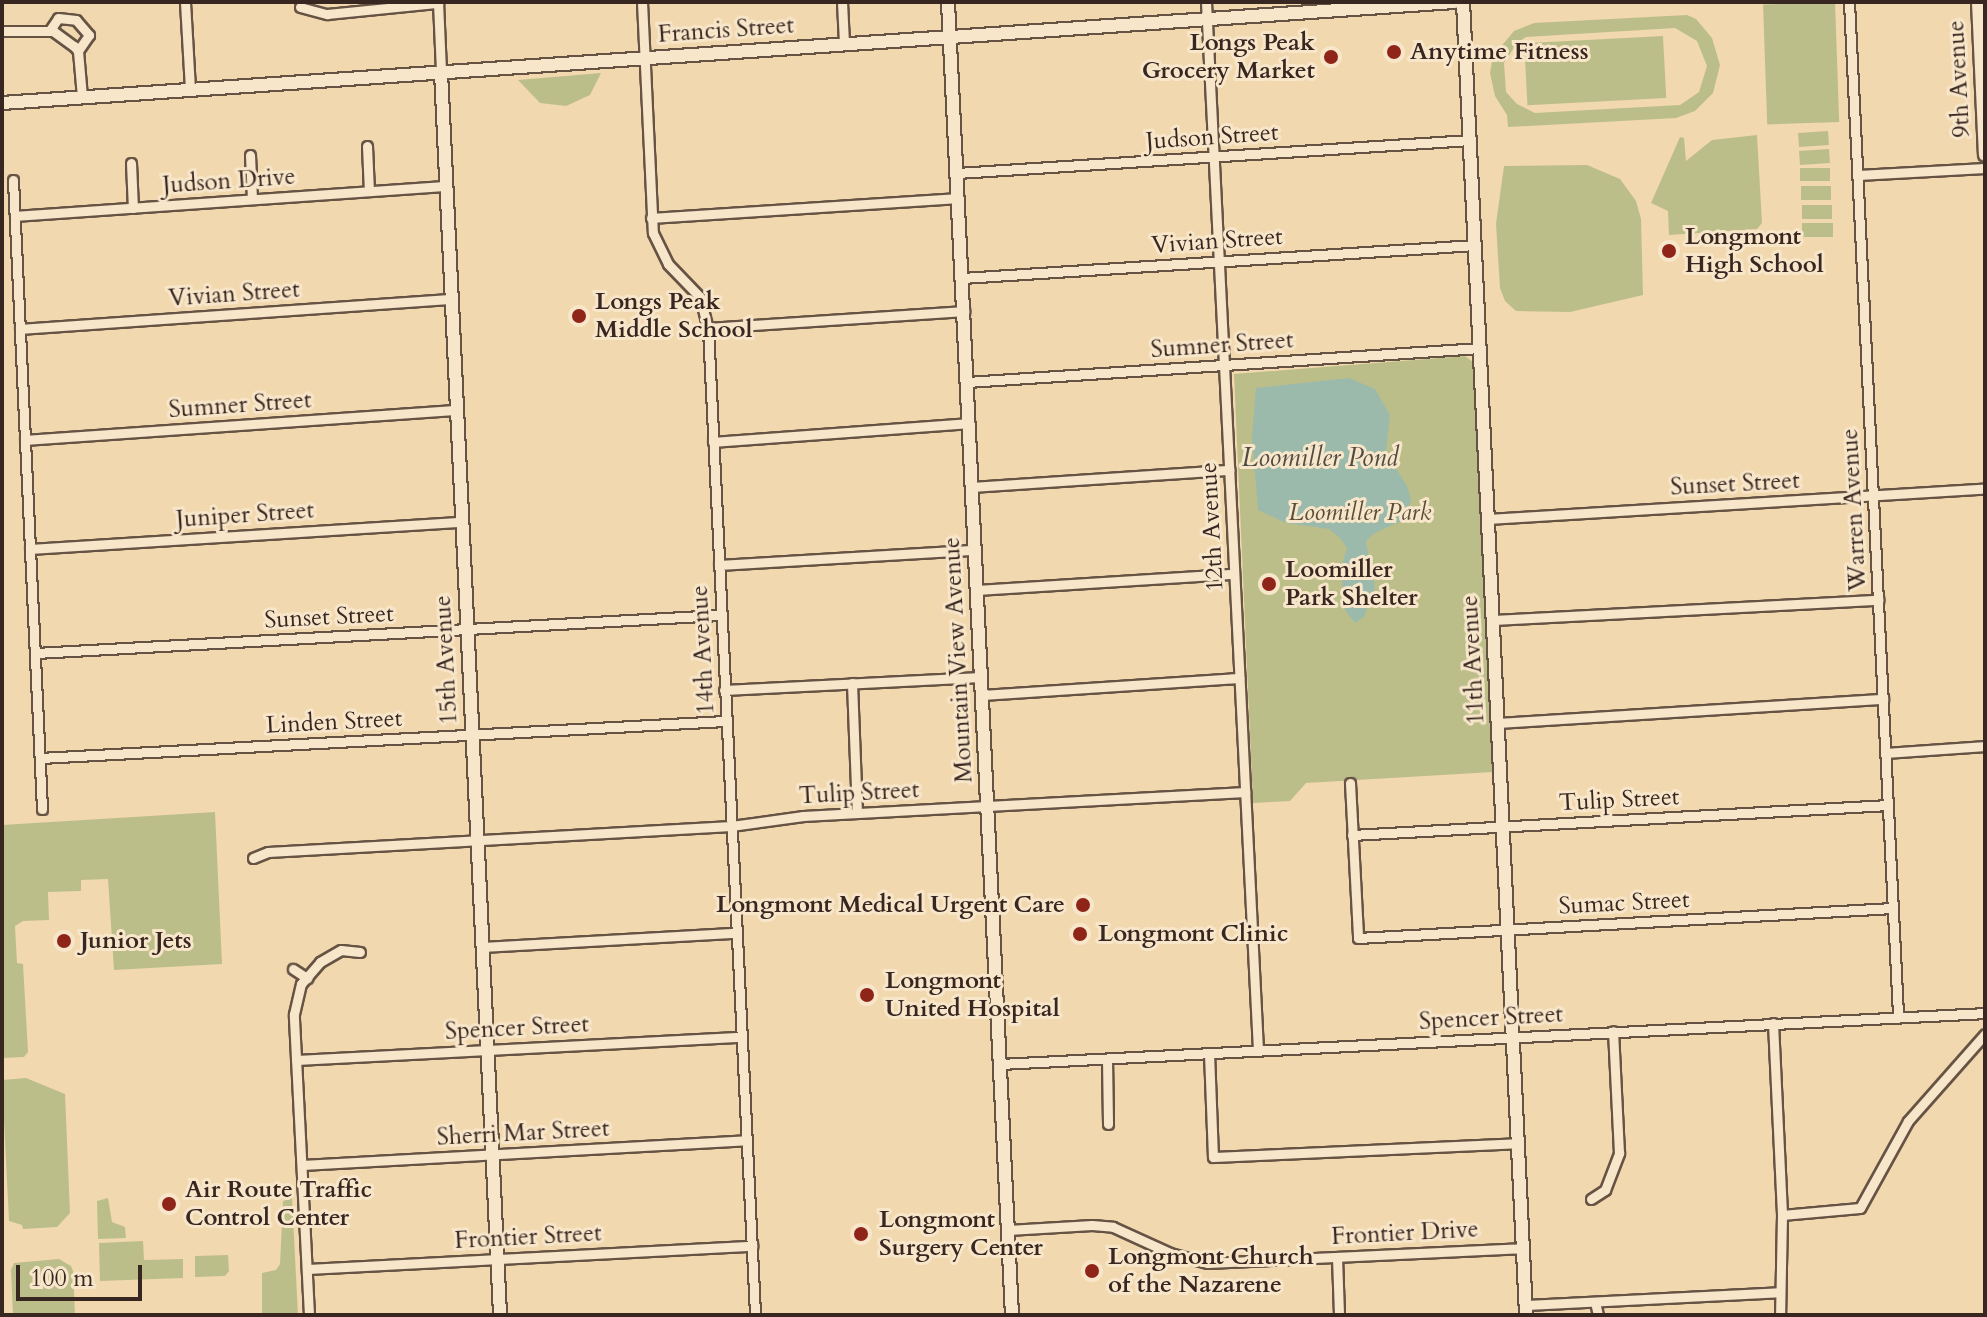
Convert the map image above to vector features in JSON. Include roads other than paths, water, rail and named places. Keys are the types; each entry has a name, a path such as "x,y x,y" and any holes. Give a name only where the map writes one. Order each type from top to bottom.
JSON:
{"street":[{"path":"185,2 190,90"},
{"name":"14th Avenue","path":"642,2 651,218 659,250 700,297 708,328 755,1315"},
{"path":"842,2 844,43"},
{"name":"Mountain View Avenue","path":"948,2 1012,1315"},
{"name":"12th Avenue","path":"1206,2 1258,1050"},
{"name":"Francis Street","path":"2,103 1454,2"},
{"name":"11th Avenue","path":"1463,2 1526,1310"},
{"name":"Warren Avenue","path":"1849,2 1898,1016"},
{"name":"9th Avenue","path":"1978,2 1985,155"},
{"path":"300,7 327,14 438,3"},
{"name":"15th Avenue","path":"438,3 500,1315"},
{"path":"50,30 58,18 76,20 89,35 78,51 82,97"},
{"path":"2,31 50,30 78,51"},
{"name":"Judson Street","path":"957,173 1470,140"},
{"path":"367,146 369,191"},
{"path":"250,155 252,199"},
{"path":"131,163 133,208"},
{"path":"1858,175 1985,168"},
{"path":"13,180 42,809"},
{"name":"Judson Drive","path":"15,216 447,186"},
{"path":"651,218 958,198"},
{"name":"Vivian Street","path":"962,278 1475,245"},
{"name":"Vivian Street","path":"20,329 452,299"},
{"path":"708,328 964,311"},
{"name":"Sumner Street","path":"967,382 1480,348"},
{"name":"Sumner Street","path":"25,440 457,410"},
{"path":"713,442 969,423"},
{"path":"972,487 1229,470"},
{"name":"Sunset Street","path":"1488,519 1985,489"},
{"name":"Juniper Street","path":"30,549 461,522"},
{"path":"719,565 975,550"},
{"path":"977,590 1234,574"},
{"path":"1493,620 1878,600"},
{"name":"Sunset Street","path":"36,653 720,615"},
{"path":"724,690 981,677"},
{"path":"982,695 1239,678"},
{"path":"852,683 857,813"},
{"path":"1498,723 1883,699"},
{"name":"Linden Street","path":"40,758 726,721"},
{"path":"1886,753 1985,746"},
{"path":"1350,783 1352,835"},
{"name":"Tulip Street","path":"253,858 268,852 731,826 857,813 1245,792"},
{"name":"Tulip Street","path":"1352,835 1888,805"},
{"name":"Sumac Street","path":"1352,835 1358,938 1893,908"},
{"path":"482,947 736,933"},
{"path":"309,1315 294,1014 307,978 320,962 341,950 360,952"},
{"path":"293,969 307,978"},
{"name":"Spencer Street","path":"1000,1064 1985,1013"},
{"path":"1773,1023 1782,1215 1780,1315"},
{"path":"1591,1199 1605,1190 1619,1153 1613,1031"},
{"path":"1782,1215 1860,1208 1908,1121 1985,1034"},
{"name":"Spencer Street","path":"296,1060 741,1037"},
{"path":"1209,1053 1213,1157 1518,1143"},
{"path":"1107,1059 1108,1124"},
{"name":"Sherri Mar Street","path":"302,1165 746,1140"},
{"name":"Frontier Drive","path":"1008,1230 1092,1225 1113,1227 1170,1253 1208,1263 1523,1248"},
{"name":"Frontier Street","path":"307,1269 752,1246"},
{"path":"1337,1257 1339,1315"},
{"path":"1526,1310 1595,1302 1780,1292"},
{"path":"1595,1302 1598,1315"}],"water":[{"name":"Loomiller Pond","path":"1349,378 1375,389 1390,415 1386,452 1407,486 1411,500 1405,519 1373,534 1366,542 1375,587 1364,617 1355,623 1345,610 1341,568 1347,548 1340,538 1329,529 1286,523 1258,510 1252,436 1256,388"}],"place":[{"name":"Anytime Fitness","path":"1394,52"},
{"name":"Longs Peak Grocery Market","path":"1331,57"},
{"name":"Longmont High School","path":"1669,251"},
{"name":"Longs Peak Middle School","path":"579,316"},
{"name":"Loomiller Park Shelter","path":"1269,584"},
{"name":"Longmont Medical Urgent Care","path":"1083,905"},
{"name":"Longmont Clinic","path":"1080,934"},
{"name":"Junior Jets","path":"64,941"},
{"name":"Longmont United Hospital","path":"867,995"},
{"name":"Air Route Traffic Control Center","path":"169,1204"},
{"name":"Longmont Surgery Center","path":"861,1234"},
{"name":"Longmont Church of the Nazarene","path":"1092,1271"}],"park label":[{"name":"Loomiller Park","path":"1360,513"}]}
